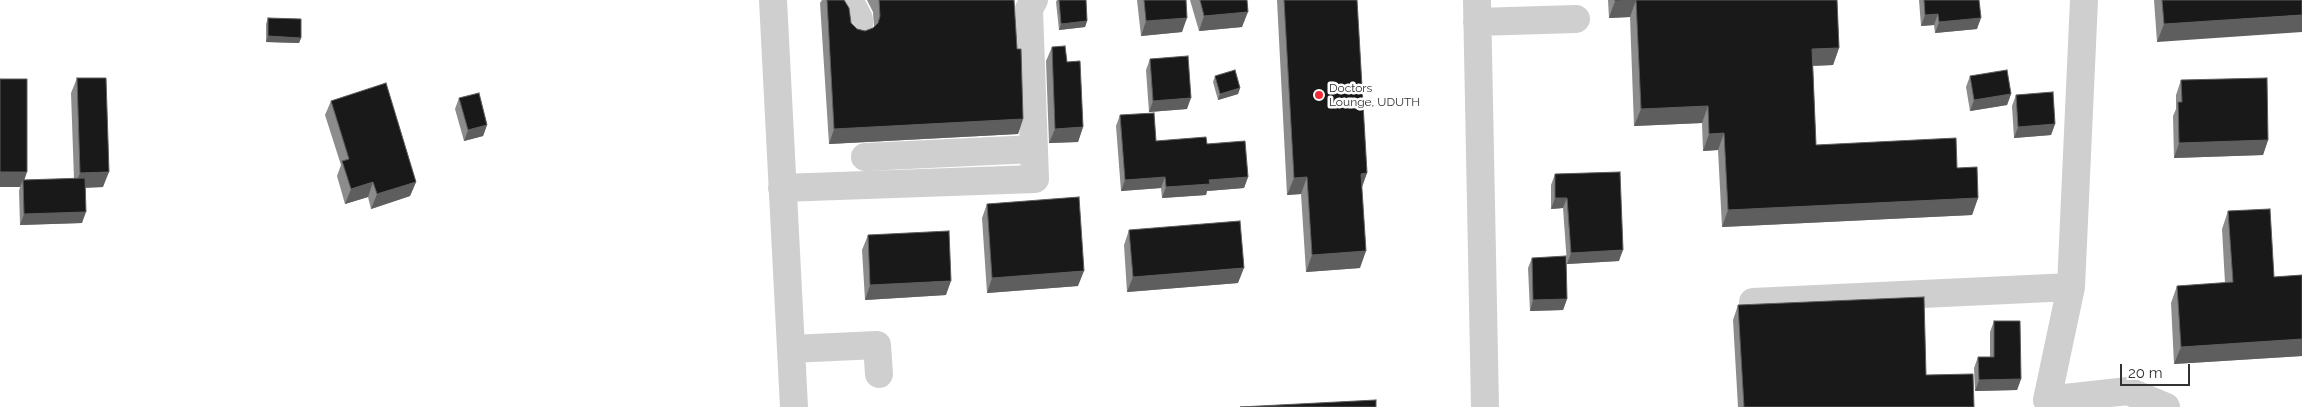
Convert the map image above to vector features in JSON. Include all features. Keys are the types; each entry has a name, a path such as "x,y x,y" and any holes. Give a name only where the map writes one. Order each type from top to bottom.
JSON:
{"street":[{"path":"759,0 773,0 794,407"},
{"path":"846,0 854,9 859,19 859,30"},
{"path":"782,188 1035,178 1029,9 1034,0"},
{"path":"2084,0 2071,287 2047,400 2128,391 2166,407"},
{"path":"1485,407 1477,11 1576,19"},
{"path":"865,157 1034,149"},
{"path":"1753,302 2071,287"},
{"path":"790,349 878,345 879,374"}],"building":[{"path":"827,0 844,0 849,8 851,23 857,29 865,31 873,28 878,23 880,16 879,0 1014,0 1017,49 1021,49 1023,119 834,129"},
{"path":"1059,0 1086,0 1087,21 1061,24"},
{"path":"1144,0 1186,0 1187,18 1146,21"},
{"path":"1200,0 1247,0 1248,12 1204,16"},
{"name":"Doctors Lounge, UDUTH","path":"1284,0 1357,0 1367,173 1361,174 1366,251 1312,255 1307,177 1294,178"},
{"path":"1636,0 1837,0 1839,48 1812,49 1816,145 1956,138 1957,168 1977,167 1978,198 1728,210 1724,133 1709,134 1708,106 1641,109"},
{"path":"1924,0 1979,0 1981,18 1939,22 1938,14 1925,15"},
{"path":"2162,0 2302,0 2302,15 2164,24"},
{"path":"268,18 301,19 301,38 268,36"},
{"path":"1065,46 1067,62 1080,61 1083,127 1055,129 1052,47"},
{"path":"1188,56 1191,98 1153,101 1150,59"},
{"path":"1235,70 1240,88 1220,94 1215,76"},
{"path":"2007,70 2011,94 1974,100 1970,76"},
{"path":"77,78 106,78 109,172 80,173"},
{"path":"2267,78 2268,140 2179,143 2178,102 2182,102 2181,80"},
{"path":"0,79 27,79 27,172 0,172"},
{"path":"386,83 416,182 377,194 373,182 351,189 342,161 349,159 331,101"},
{"path":"2053,92 2055,124 2018,127 2016,95"},
{"path":"479,93 487,125 468,130 459,98"},
{"path":"1154,113 1156,141 1206,137 1207,144 1245,141 1248,177 1209,180 1210,184 1166,187 1165,177 1125,180 1120,115"},
{"path":"1620,172 1623,250 1571,253 1567,198 1555,198 1555,174"},
{"path":"85,178 86,212 24,214 23,180"},
{"path":"1079,197 1084,271 992,278 987,204"},
{"path":"2270,209 2274,277 2302,275 2302,339 2181,347 2177,286 2233,282 2228,211"},
{"path":"1240,221 1244,268 1133,277 1129,230"},
{"path":"949,231 951,281 870,285 868,235"},
{"path":"1566,256 1567,299 1533,300 1532,258"},
{"path":"1924,297 1926,375 1973,374 1974,407 1744,407 1738,305"},
{"path":"1994,321 2020,321 2021,379 1979,380 1978,357 1994,357"},
{"path":"1376,400 1376,407 1240,407"}],"place":[{"name":"Doctors Lounge, UDUTH","path":"1319,95"}]}
